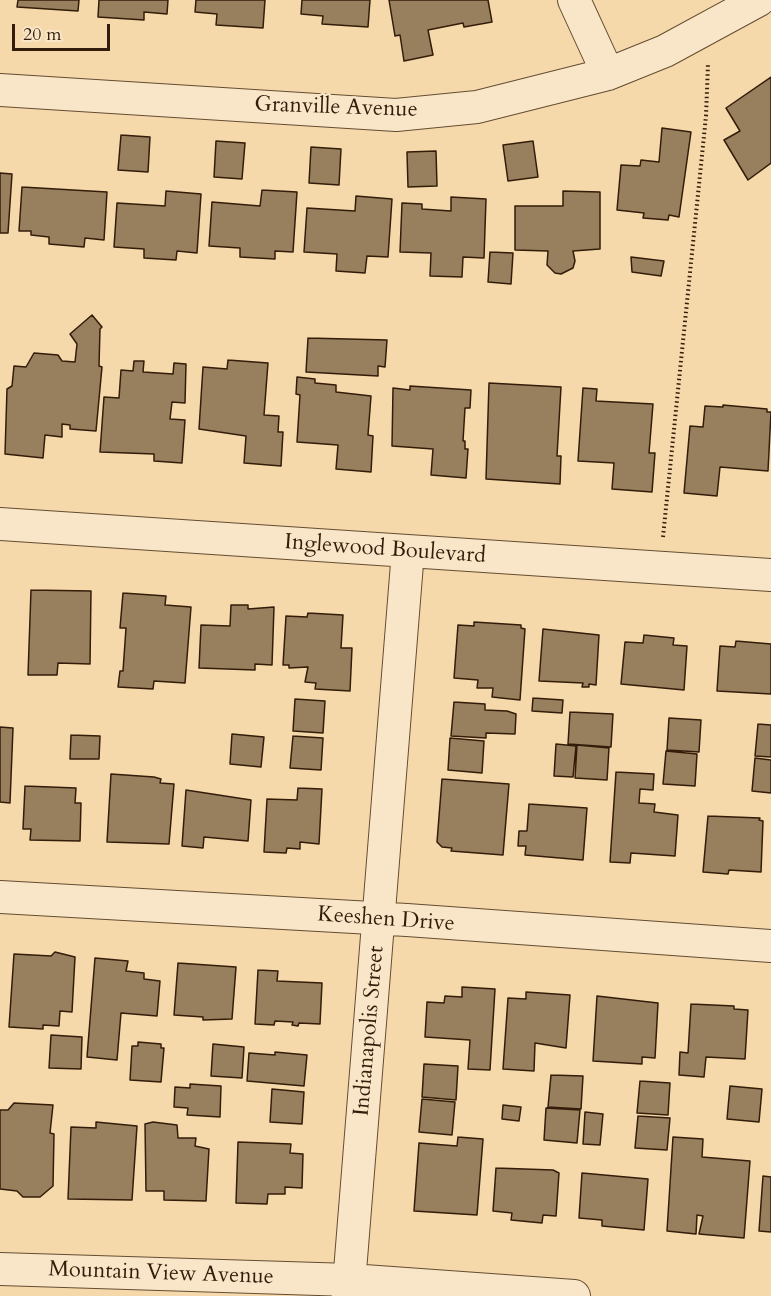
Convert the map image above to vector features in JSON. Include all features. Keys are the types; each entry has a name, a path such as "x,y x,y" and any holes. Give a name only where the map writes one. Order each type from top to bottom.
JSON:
{"street":[{"path":"574,0 608,74"},
{"name":"Granville Avenue","path":"0,90 396,115 477,107 608,74 665,51 759,0"},
{"name":"Inglewood Boulevard","path":"0,524 771,574"},
{"name":"Indianapolis Street","path":"349,1288 408,551"},
{"name":"Keeshen Drive","path":"0,897 378,919 771,946"},
{"name":"Mountain View Avenue","path":"0,1269 349,1288 574,1296"}],"path":[{"path":"660,568 706,116 709,53"}],"building":[{"path":"18,0 79,0 78,11 17,7"},
{"path":"99,0 168,0 167,14 144,12 144,20 98,17"},
{"path":"196,0 265,0 263,28 216,25 217,14 195,12"},
{"path":"302,0 370,0 368,27 322,24 323,16 301,14"},
{"path":"389,0 488,0 492,22 464,27 463,23 428,30 433,55 404,61 400,35 395,36"},
{"path":"771,77 771,163 748,180 724,140 740,131 726,108"},
{"path":"662,128 691,132 679,217 669,215 668,220 643,218 644,213 617,210 621,165 640,166 641,160 659,162"},
{"path":"121,135 150,137 148,172 118,170"},
{"path":"216,141 245,143 242,179 214,177"},
{"path":"533,141 538,177 508,181 503,145"},
{"path":"311,147 341,149 339,185 309,183"},
{"path":"436,151 437,186 408,187 407,152"},
{"path":"0,173 12,174 8,233 0,233"},
{"path":"22,187 107,192 104,240 85,238 84,247 49,244 49,237 31,235 31,231 19,231"},
{"path":"262,190 297,192 293,252 275,251 275,259 240,257 240,248 209,246 212,202 260,206"},
{"path":"166,191 201,194 197,253 177,251 176,260 144,258 144,249 114,247 117,203 165,206"},
{"path":"563,191 600,192 600,249 573,251 575,261 573,268 561,274 555,273 547,265 548,251 515,250 515,206 563,206"},
{"path":"356,196 392,199 388,257 367,256 365,273 336,271 337,254 304,252 307,208 355,211"},
{"path":"451,197 486,199 484,258 463,257 462,277 430,276 431,253 400,252 402,203 422,204 422,209 451,211"},
{"path":"490,252 513,253 511,284 488,282"},
{"path":"631,257 664,261 661,276 632,272"},
{"path":"92,315 102,327 100,329 99,366 102,367 96,431 70,429 70,425 62,424 62,437 45,435 43,458 5,454 7,389 12,386 14,366 26,367 34,353 58,355 62,361 75,362 77,344 70,334"},
{"path":"308,338 387,340 385,367 378,366 378,376 306,372"},
{"path":"228,360 268,363 264,415 279,416 278,432 283,432 281,466 244,463 246,436 199,429 203,367 227,369"},
{"path":"134,361 144,361 143,372 173,374 174,363 186,364 185,403 172,402 170,419 185,420 182,463 154,461 154,454 100,452 104,397 119,398 121,370 133,371"},
{"path":"297,377 315,379 315,383 336,385 336,392 371,396 368,435 373,436 371,472 336,469 338,445 297,442 300,395 296,394"},
{"path":"489,383 561,387 557,456 561,456 560,484 486,479"},
{"path":"410,386 471,390 470,408 465,408 463,441 465,441 465,449 468,449 466,478 431,475 433,449 392,446 393,388 410,390"},
{"path":"583,388 597,389 596,401 653,404 649,453 655,453 652,492 612,489 614,463 578,461"},
{"path":"723,405 767,409 767,412 771,412 768,471 720,467 717,496 684,493 690,426 703,427 705,406 723,407"},
{"path":"31,590 91,591 90,664 58,663 57,675 28,675"},
{"path":"123,593 166,596 165,605 191,607 185,683 154,681 153,689 118,687 120,671 123,671 126,628 120,628"},
{"path":"231,605 248,605 248,609 274,607 272,665 255,664 255,670 199,668 201,625 230,626"},
{"path":"308,613 343,615 341,648 352,648 350,691 315,689 316,683 305,682 308,667 289,668 289,665 283,665 286,616 307,617"},
{"path":"474,622 521,625 521,628 525,629 520,700 492,697 493,688 477,688 478,680 454,678 458,625 474,626"},
{"path":"543,629 599,635 596,685 589,684 589,687 582,687 583,683 539,681"},
{"path":"644,635 674,638 673,645 687,646 684,690 621,684 625,642 643,643"},
{"path":"736,641 771,644 771,694 717,691 720,646 735,647"},
{"path":"533,698 563,700 562,713 532,711"},
{"path":"295,699 325,701 323,733 293,731"},
{"path":"454,702 485,704 485,710 507,711 516,714 515,734 486,733 486,738 451,736"},
{"path":"570,712 613,714 611,747 568,744"},
{"path":"669,718 701,720 699,752 667,750"},
{"path":"758,724 771,725 771,757 755,756"},
{"path":"0,727 13,728 10,803 0,802"},
{"path":"232,734 264,737 261,767 230,764"},
{"path":"71,735 100,736 99,759 70,759"},
{"path":"293,736 323,738 321,770 290,768"},
{"path":"450,738 484,741 482,773 448,770"},
{"path":"556,744 576,746 573,777 554,776"},
{"path":"577,745 609,748 607,780 575,778"},
{"path":"666,751 697,754 695,786 663,784"},
{"path":"755,758 771,760 771,793 752,791"},
{"path":"616,772 654,774 653,790 640,789 639,803 655,804 654,812 678,815 675,856 631,853 630,863 610,862"},
{"path":"111,774 154,777 161,779 160,783 174,784 169,844 107,842"},
{"path":"442,779 509,784 503,855 451,851 452,848 442,847 437,842"},
{"path":"25,786 76,788 75,803 81,803 80,841 30,840 31,829 23,829"},
{"path":"298,788 322,789 319,844 300,842 300,849 287,848 286,853 264,852 267,799 297,800"},
{"path":"186,790 251,800 248,841 204,837 203,848 182,846"},
{"path":"529,804 587,808 583,860 525,855 526,846 518,846 519,831 527,831"},
{"path":"708,816 760,818 759,820 763,821 761,872 729,870 728,874 703,872"},
{"path":"55,952 75,957 72,1012 60,1011 59,1026 43,1025 43,1029 9,1027 14,954 51,956"},
{"path":"95,958 128,961 126,971 144,973 144,979 160,981 157,1016 121,1013 117,1060 87,1057"},
{"path":"178,963 236,967 232,1019 203,1020 203,1017 174,1015"},
{"path":"258,970 278,971 277,981 322,983 320,1024 299,1023 298,1026 292,1025 293,1022 275,1021 274,1025 255,1024"},
{"path":"462,987 495,989 490,1070 468,1069 470,1040 425,1037 427,1002 444,1003 445,996 462,997"},
{"path":"526,992 570,995 566,1048 535,1043 534,1071 503,1069 508,998 526,999"},
{"path":"597,996 658,1003 655,1058 642,1057 642,1064 593,1061"},
{"path":"691,1004 734,1006 734,1009 748,1010 745,1059 706,1057 704,1077 679,1075 680,1052 688,1053"},
{"path":"51,1035 82,1037 81,1069 49,1068"},
{"path":"138,1042 161,1044 161,1048 164,1048 161,1082 130,1080 132,1046 138,1046"},
{"path":"213,1044 244,1047 242,1078 211,1076"},
{"path":"275,1052 307,1055 304,1086 247,1081 249,1053 275,1055"},
{"path":"424,1064 458,1066 456,1100 422,1097"},
{"path":"551,1075 583,1076 581,1109 548,1107"},
{"path":"640,1081 670,1083 668,1115 637,1113"},
{"path":"190,1084 221,1086 220,1117 187,1115 188,1108 174,1107 175,1087 190,1088"},
{"path":"730,1086 762,1089 759,1122 727,1119"},
{"path":"272,1089 304,1092 302,1124 270,1122"},
{"path":"422,1099 455,1102 452,1135 419,1132"},
{"path":"14,1103 53,1105 50,1133 54,1134 53,1186 40,1197 23,1197 17,1191 0,1189 0,1110 8,1110"},
{"path":"503,1105 521,1107 519,1121 502,1119"},
{"path":"546,1108 580,1110 577,1143 544,1140"},
{"path":"585,1112 603,1114 600,1145 583,1144"},
{"path":"638,1116 670,1118 667,1150 635,1148"},
{"path":"96,1122 137,1126 132,1200 68,1199 71,1127 96,1128"},
{"path":"153,1122 177,1125 178,1138 196,1138 195,1146 209,1149 206,1201 164,1200 164,1191 146,1191 145,1124"},
{"path":"458,1137 483,1139 477,1215 414,1211 419,1143 457,1146"},
{"path":"673,1137 703,1139 702,1157 750,1161 744,1238 699,1234 703,1216 697,1215 696,1234 667,1231"},
{"path":"238,1142 291,1144 290,1153 303,1154 302,1188 285,1187 285,1194 268,1194 267,1204 236,1203"},
{"path":"496,1168 553,1170 559,1173 556,1216 543,1215 542,1223 511,1220 512,1213 493,1211"},
{"path":"582,1173 648,1179 644,1230 602,1226 602,1220 579,1218"},
{"path":"763,1176 771,1177 771,1232 759,1231"}]}
